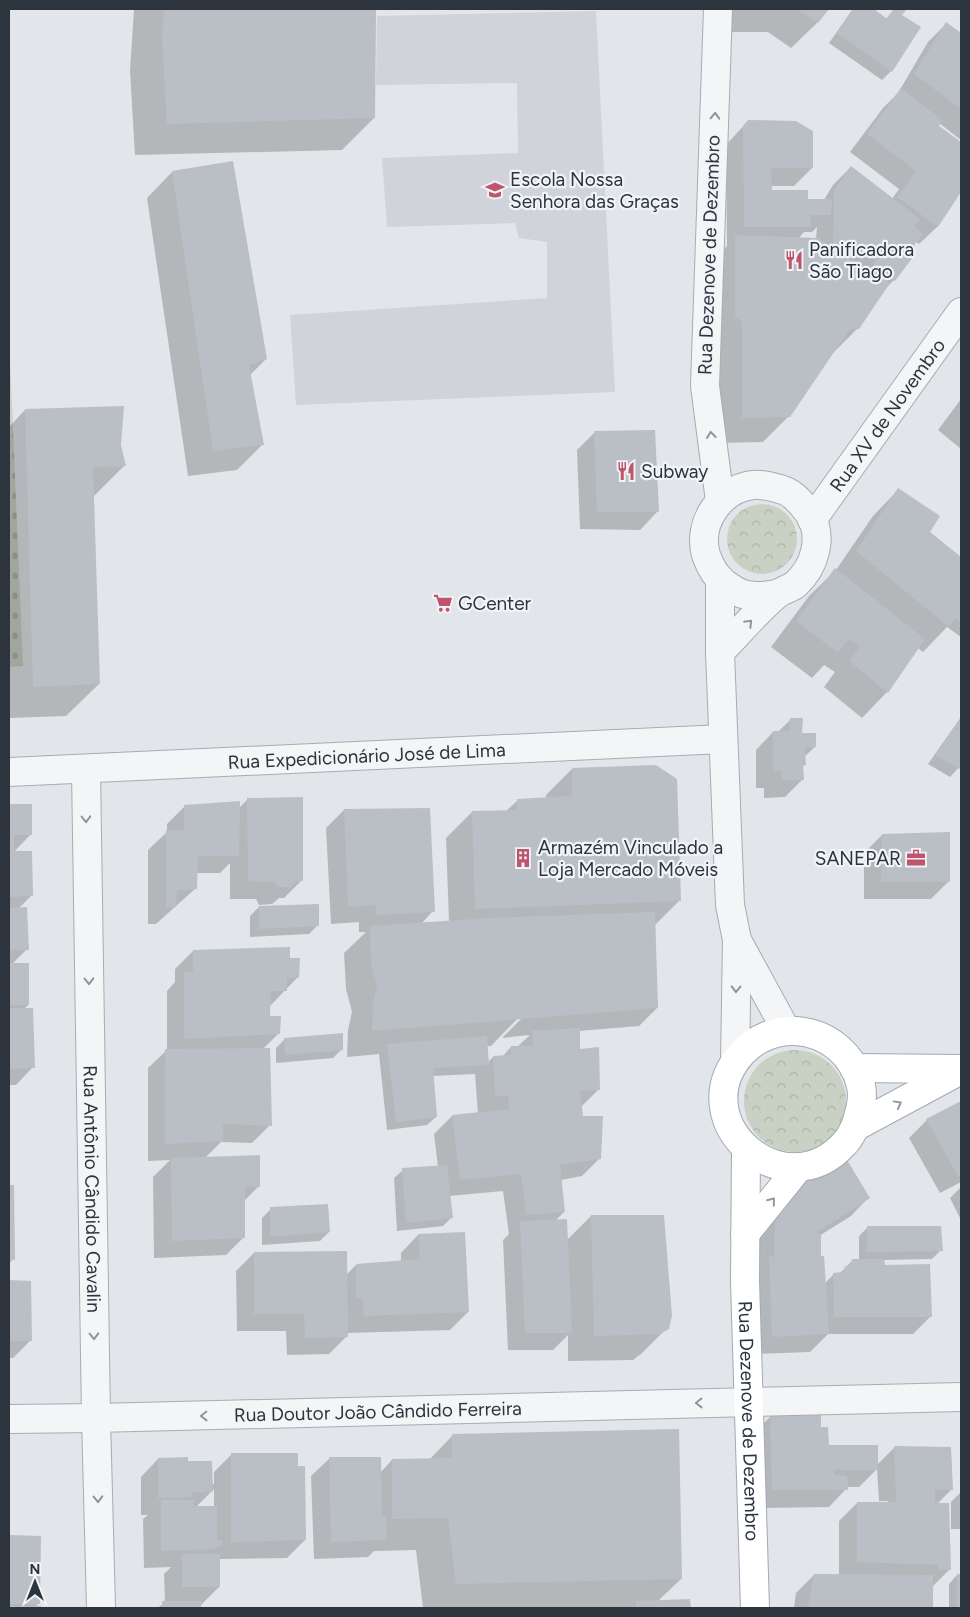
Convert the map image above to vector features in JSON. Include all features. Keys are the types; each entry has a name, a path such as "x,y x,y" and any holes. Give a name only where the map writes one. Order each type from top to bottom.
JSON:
{"main road":[{"path":"786,1030 807,1032 826,1039 843,1051 854,1068 861,1087 861,1108 856,1127 846,1143 833,1155 817,1163 800,1167 780,1166 762,1160 746,1149 734,1134 726,1116 724,1098 727,1078 735,1061 748,1046 766,1035 786,1030"},
{"path":"854,1068 961,1070"},
{"path":"856,1127 961,1070"},
{"name":"Rua Dezenove de Dezembro","path":"746,1149 747,1402 755,1608"},
{"path":"745,1234 800,1167"}],"street":[{"name":"Rua Dezenove de Dezembro","path":"718,9 705,386 720,501"},
{"name":"Rua XV de Novembro","path":"812,520 961,312"},
{"path":"752,485 771,486 788,492 802,504 812,520 816,537 814,556 807,572 794,586 777,594 762,596 746,595 732,589 720,579 710,565 705,549 705,532 710,515 720,501 735,491 752,485"},
{"path":"720,579 720,652 730,905 737,940 735,1061"},
{"path":"720,652 777,594"},
{"name":"Rua Expedicionário José de Lima","path":"9,772 86,770 724,739"},
{"name":"Rua Antônio Cândido Cavalin","path":"86,770 96,1418 101,1608"},
{"path":"737,940 786,1030"},
{"name":"Rua Doutor João Cândido Ferreira","path":"9,1419 961,1397"}],"shaded area":[{"name":"Escola Nossa Senhora das Graças","path":"596,11 615,392 296,405 290,315 547,298 547,242 519,238 515,223 387,227 382,158 518,153 517,83 376,85 377,16"}],"green space":[{"path":"9,335 23,666 9,667"},
{"path":"769,504 782,510 791,519 795,525 797,539 795,553 787,564 776,572 755,574 748,572 737,564 729,553 727,532 729,525 737,514 748,506"},
{"path":"795,1050 815,1054 831,1065 842,1081 846,1101 842,1121 831,1137 815,1148 795,1152 775,1148 759,1137 748,1121 744,1101 748,1081 759,1065 775,1054"}],"building":[{"path":"164,9 376,9 375,118 167,124 162,38"},
{"path":"797,9 829,9 818,23"},
{"path":"854,9 874,9 887,19 894,9 907,9 902,15 921,27 892,72 837,33"},
{"path":"946,22 961,33 961,109 914,74"},
{"path":"901,88 942,120 939,126 961,142 961,192 938,227 897,197 916,171 867,134"},
{"path":"748,120 796,121 813,131 813,168 771,168 772,190 808,190 808,199 832,199 831,215 810,215 811,227 744,227 743,126"},
{"path":"233,161 267,359 249,365 264,445 213,451 172,171"},
{"path":"851,166 920,219 914,226 923,234 915,244 913,257 895,281 873,267 875,260 854,246 849,254 833,243 834,191"},
{"name":"Panificadora São Tiago","path":"735,235 817,238 890,283 859,329 849,330 790,417 742,418 742,322 735,316"},
{"path":"124,406 121,445 126,466 93,467 100,684 33,687 25,409"},
{"name":"Subway","path":"655,430 659,512 597,512 594,431"},
{"path":"898,488 940,516 930,532 961,557 961,622 955,618 949,627 856,551"},
{"path":"835,568 925,639 888,693 849,661 860,646 849,639 838,653 796,621"},
{"path":"790,718 803,718 802,733 816,733 816,747 805,747 806,765 803,765 804,780 782,780 781,771 773,771 773,731 789,731"},
{"path":"961,718 961,768 960,769 935,755"},
{"path":"656,765 677,779 681,901 475,909 472,811 517,810 517,799 572,796 572,768"},
{"path":"303,797 303,881 297,881 291,887 277,887 274,882 248,881 247,798"},
{"path":"240,801 239,856 198,856 197,889 177,890 176,907 166,907 166,830 184,830 184,805"},
{"path":"9,804 32,804 32,835 14,835 14,851 32,851 33,896 9,897"},
{"path":"430,808 435,912 376,915 376,905 348,907 344,809"},
{"name":"SANEPAR","path":"950,832 950,882 881,882 882,834"},
{"path":"319,904 319,926 259,929 259,906"},
{"path":"27,907 29,950 9,950 9,908"},
{"path":"655,912 658,1008 372,1031 373,1003 377,986 371,962 370,926 489,918"},
{"path":"290,947 290,958 300,958 299,978 287,978 287,991 271,991 270,1016 281,1016 280,1034 184,1039 184,972 193,972 193,950"},
{"path":"9,963 29,963 29,1005 9,1005"},
{"path":"9,1008 33,1008 35,1068 9,1069"},
{"path":"580,1028 580,1049 599,1047 600,1090 580,1091 583,1116 603,1116 601,1159 560,1165 565,1212 526,1215 521,1174 460,1180 452,1115 509,1109 508,1095 495,1096 493,1056 511,1055 511,1046 533,1046 532,1031"},
{"path":"343,1033 343,1050 285,1055 284,1038"},
{"path":"487,1036 489,1065 433,1068 437,1117 396,1122 387,1044"},
{"path":"270,1048 272,1126 223,1124 223,1141 165,1144 165,1049"},
{"path":"961,1101 961,1175 958,1176 926,1119"},
{"path":"260,1155 260,1187 245,1187 245,1238 172,1241 171,1158"},
{"path":"847,1160 870,1198 817,1232 821,1234 821,1256 824,1256 829,1334 772,1337 769,1256 774,1256 775,1204 783,1193"},
{"path":"447,1165 453,1218 406,1223 402,1168"},
{"path":"9,1185 14,1185 15,1260 9,1260"},
{"path":"328,1204 330,1232 270,1237 270,1207"},
{"path":"591,1215 664,1215 672,1316 669,1329 660,1334 594,1336"},
{"path":"567,1219 572,1333 525,1333 520,1221"},
{"path":"867,1226 941,1226 943,1251 867,1252"},
{"path":"465,1232 469,1312 364,1316 362,1298 356,1298 356,1264 420,1259 418,1234"},
{"path":"347,1251 348,1337 305,1338 304,1314 254,1314 254,1252"},
{"path":"852,1259 884,1259 885,1265 930,1264 932,1317 834,1317 833,1273 844,1272 845,1266 851,1266"},
{"path":"9,1280 31,1281 32,1341 9,1341"},
{"path":"821,1415 821,1427 828,1427 829,1445 878,1445 878,1470 834,1470 834,1475 847,1476 848,1490 772,1490 770,1416"},
{"path":"679,1429 682,1579 456,1584 448,1518 392,1519 392,1459 452,1458 452,1434"},
{"path":"894,1446 951,1447 953,1490 935,1490 935,1503 949,1503 951,1570 939,1570 938,1565 857,1562 857,1502 896,1502"},
{"path":"231,1453 298,1453 298,1466 305,1466 306,1540 231,1542"},
{"path":"188,1457 188,1461 212,1461 213,1492 192,1492 192,1497 158,1498 158,1458"},
{"path":"329,1457 381,1457 382,1517 386,1517 387,1540 331,1542"},
{"path":"161,1500 194,1500 194,1506 217,1506 217,1540 222,1540 222,1545 215,1549 161,1551"},
{"path":"10,1535 41,1536 40,1604 9,1604"},
{"path":"182,1554 220,1554 220,1587 182,1587"},
{"path":"814,1574 933,1575 933,1608 808,1608"},
{"path":"957,1574 961,1574 961,1608 957,1608"},
{"path":"690,1599 691,1608 636,1608 636,1601"},
{"path":"162,1601 201,1601 201,1608 162,1608"},
{"path":"9,1606 41,1606 41,1608 9,1608"}],"place":[{"name":"Escola Nossa Senhora das Graças","path":"495,190"},
{"name":"Panificadora São Tiago","path":"794,260"},
{"name":"Subway","path":"626,471"},
{"name":"GCenter","path":"443,603"},
{"name":"Armazém Vinculado a Loja Mercado Móveis","path":"523,858"},
{"name":"SANEPAR","path":"916,858"}]}
